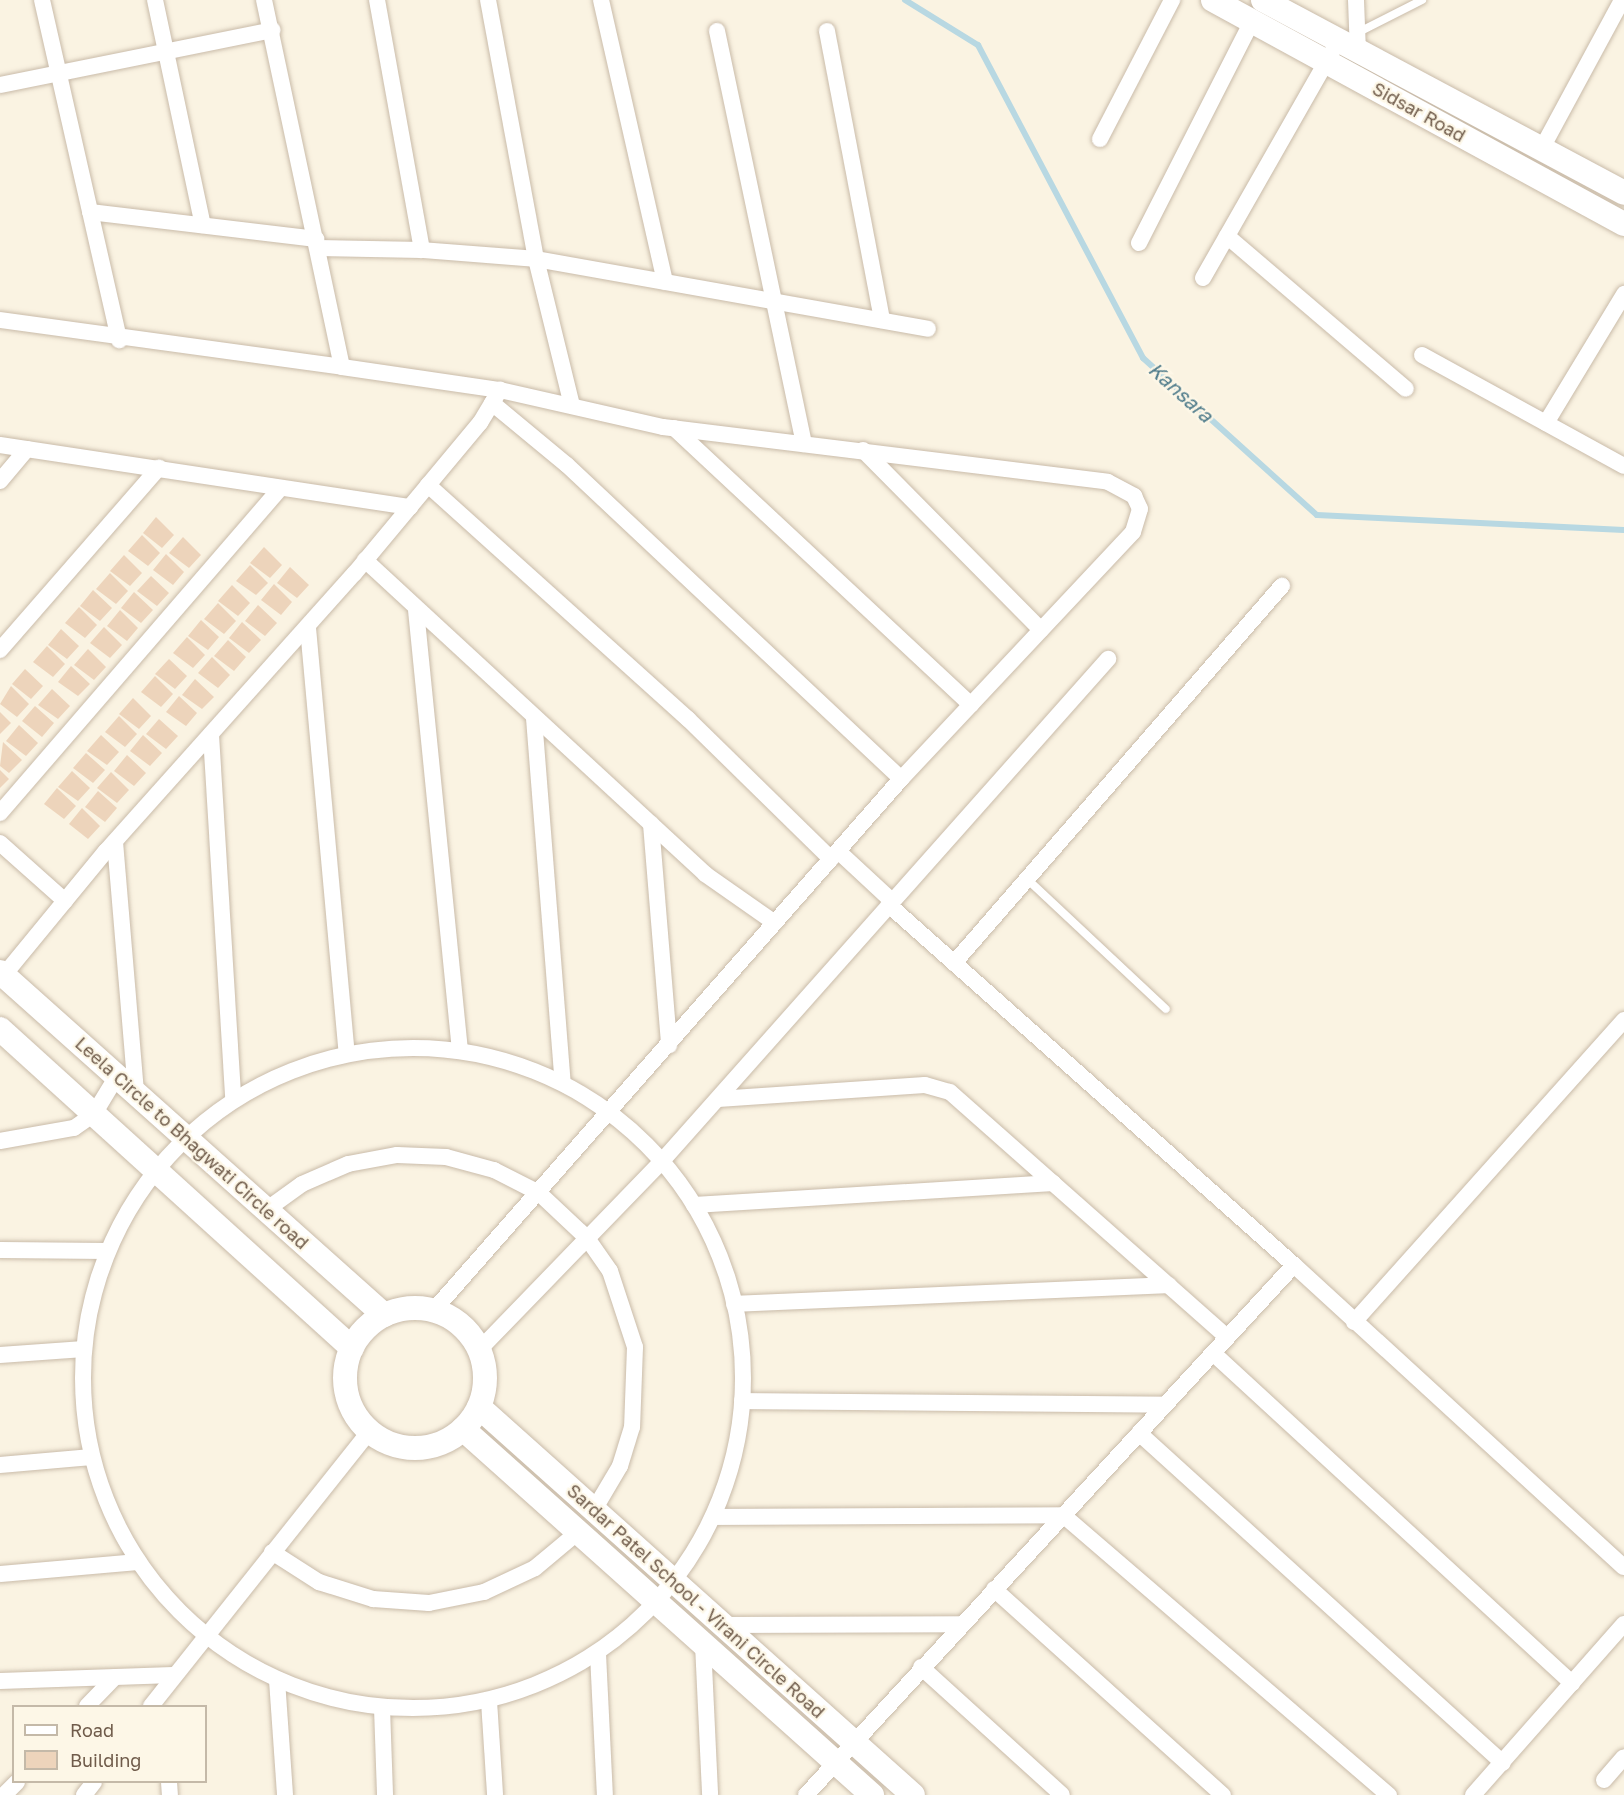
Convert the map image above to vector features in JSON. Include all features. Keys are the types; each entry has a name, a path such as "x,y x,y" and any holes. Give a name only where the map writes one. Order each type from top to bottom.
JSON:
{"street":[{"path":"42,0 119,340"},
{"path":"155,0 203,225"},
{"path":"264,0 342,367"},
{"path":"377,0 422,250"},
{"path":"488,0 536,259 572,406"},
{"path":"601,0 665,282"},
{"path":"1100,140 1172,0"},
{"name":"Sidsar Road","path":"1213,0 1252,21 1345,47 1624,224"},
{"name":"Sidsar Road","path":"1263,0 1345,47 1624,192"},
{"path":"1203,278 1345,47 1356,0"},
{"path":"1541,150 1618,1"},
{"path":"1139,243 1252,21"},
{"path":"0,85 272,30"},
{"path":"717,31 804,444"},
{"path":"826,31 882,320"},
{"path":"90,212 203,225 317,243 536,259 928,329"},
{"path":"1227,236 1406,389"},
{"path":"1546,423 1624,294"},
{"path":"0,320 119,340 342,367 496,397 572,406 674,428 1108,482 1134,496 1140,509 1133,532 901,779 610,1113 434,1310"},
{"path":"1422,355 1624,466"},
{"path":"2,974 115,842 308,628 428,486 496,397"},
{"path":"496,397 901,779"},
{"path":"674,428 970,705"},
{"path":"0,445 159,468 278,491 410,507"},
{"path":"0,482 27,449"},
{"path":"863,450 1041,630"},
{"path":"0,650 159,468"},
{"path":"428,486 688,719 954,963 1294,1265 1624,1567"},
{"path":"0,813 278,491"},
{"path":"365,560 416,610 705,874 775,923"},
{"path":"954,963 1282,586"},
{"path":"416,610 460,1050"},
{"path":"308,628 347,1053"},
{"path":"479,1350 662,1161 1108,659"},
{"path":"534,718 563,1083"},
{"path":"211,735 233,1099"},
{"path":"651,824 669,1045"},
{"path":"115,842 136,1093"},
{"path":"0,843 65,901"},
{"name":"Leela Circle to Bhagwati Circle road","path":"2,974 384,1315"},
{"path":"1354,1322 1624,1020"},
{"path":"0,1029 352,1348"},
{"path":"403,1047 460,1050 513,1062 563,1083 610,1113 662,1161 694,1205 734,1304 742,1401 733,1461 713,1518 674,1582 657,1602 598,1654 546,1682 489,1701 436,1709 382,1708 328,1699 277,1680 204,1635 138,1562 111,1511 92,1457 84,1403 84,1349 107,1251 156,1170 185,1137 233,1099 288,1071 347,1053 403,1047"},
{"path":"0,1141 60,1133 94,1113 117,1076"},
{"path":"718,1099 939,1087 1053,1183 1227,1337"},
{"path":"266,1210 302,1184 348,1164 397,1155 466,1162 539,1193 587,1238 626,1308 637,1387 620,1466 594,1510"},
{"path":"694,1205 1053,1183"},
{"path":"0,1250 107,1251"},
{"path":"806,1795 852,1741 1294,1265"},
{"path":"734,1304 1169,1285"},
{"path":"400,1309 434,1310 469,1333 479,1350 485,1369 479,1407 463,1430 436,1444 406,1448 370,1431 353,1409 345,1383 352,1348 384,1315 400,1309"},
{"path":"0,1354 84,1349"},
{"path":"1213,1353 1572,1683"},
{"path":"742,1401 1165,1405"},
{"name":"Sardar Patel School - Virani Circle Road","path":"479,1407 913,1795"},
{"path":"463,1430 872,1795"},
{"path":"157,1703 172,1675 370,1431"},
{"path":"1139,1433 1503,1763"},
{"path":"0,1465 92,1457"},
{"path":"713,1518 1063,1515 1389,1795"},
{"path":"272,1552 319,1582 373,1599 429,1603 484,1592 525,1573 578,1532"},
{"path":"0,1574 138,1562"},
{"path":"994,1589 1223,1795"},
{"path":"723,1625 961,1624"},
{"path":"1473,1795 1624,1624"},
{"path":"703,1644 710,1795"},
{"path":"598,1654 605,1795"},
{"path":"921,1667 1062,1795"},
{"path":"0,1681 172,1675"},
{"path":"89,1705 115,1677"},
{"path":"277,1680 285,1795"},
{"path":"489,1701 495,1795"},
{"path":"382,1708 385,1795"},
{"path":"1604,1780 1624,1757"},
{"path":"0,1790 5,1795 16,1783"},
{"path":"84,1795 93,1783"}],"lane":[{"path":"1345,47 1422,0"},
{"path":"1027,879 1166,1009"}],"building":[{"path":"156,517 174,535 162,548 143,533"},
{"path":"142,535 160,553 148,566 128,551"},
{"path":"183,537 201,555 189,568 169,553"},
{"path":"264,547 282,565 270,578 250,563"},
{"path":"166,554 184,572 173,585 153,570"},
{"path":"124,555 142,573 130,586 110,571"},
{"path":"250,565 268,583 256,595 236,581"},
{"path":"290,567 309,585 297,598 277,583"},
{"path":"110,573 128,591 116,604 96,589"},
{"path":"151,576 169,593 157,606 137,591"},
{"path":"274,584 292,602 281,615 261,600"},
{"path":"232,585 250,603 238,616 218,601"},
{"path":"93,590 112,608 100,621 80,606"},
{"path":"134,592 153,610 141,623 121,608"},
{"path":"218,603 236,621 224,634 204,619"},
{"path":"258,605 277,623 265,636 245,621"},
{"path":"79,607 97,625 85,638 65,623"},
{"path":"120,610 138,628 127,641 107,626"},
{"path":"201,620 219,637 208,650 188,636"},
{"path":"242,622 261,640 249,653 229,638"},
{"path":"104,627 122,645 110,658 90,643"},
{"path":"61,629 79,646 67,659 48,645"},
{"path":"187,637 205,655 193,668 173,653"},
{"path":"228,640 246,657 234,671 214,656"},
{"path":"47,646 65,664 53,677 33,662"},
{"path":"88,649 106,667 94,680 74,665"},
{"path":"212,657 230,675 218,688 198,673"},
{"path":"169,659 187,676 175,689 155,674"},
{"path":"71,666 90,684 78,696 58,682"},
{"path":"25,669 43,686 31,699 12,684"},
{"path":"155,676 173,694 161,707 141,692"},
{"path":"195,679 214,697 202,709 182,695"},
{"path":"11,686 29,704 17,717 0,704"},
{"path":"52,689 70,706 58,719 38,705"},
{"path":"179,696 197,713 186,726 166,712"},
{"path":"133,698 151,716 139,729 119,714"},
{"path":"35,706 54,723 42,737 22,721"},
{"path":"0,712 11,723 0,734"},
{"path":"119,716 137,734 125,747 105,732"},
{"path":"159,719 178,736 166,749 146,734"},
{"path":"19,725 38,743 26,756 6,741"},
{"path":"101,735 119,752 107,765 87,751"},
{"path":"143,735 162,753 150,766 130,751"},
{"path":"3,742 22,760 9,773 0,766"},
{"path":"86,753 105,770 93,783 73,768"},
{"path":"127,755 146,773 134,786 114,771"},
{"path":"0,770 9,779 0,788"},
{"path":"72,771 90,788 78,801 58,787"},
{"path":"111,772 129,790 117,803 97,788"},
{"path":"57,788 76,806 64,819 44,804"},
{"path":"98,791 117,808 105,822 85,807"},
{"path":"82,808 100,826 88,839 69,824"}],"waterway":[{"name":"Kansara","path":"905,0 978,45 1143,358 1317,515 1624,530"}]}
